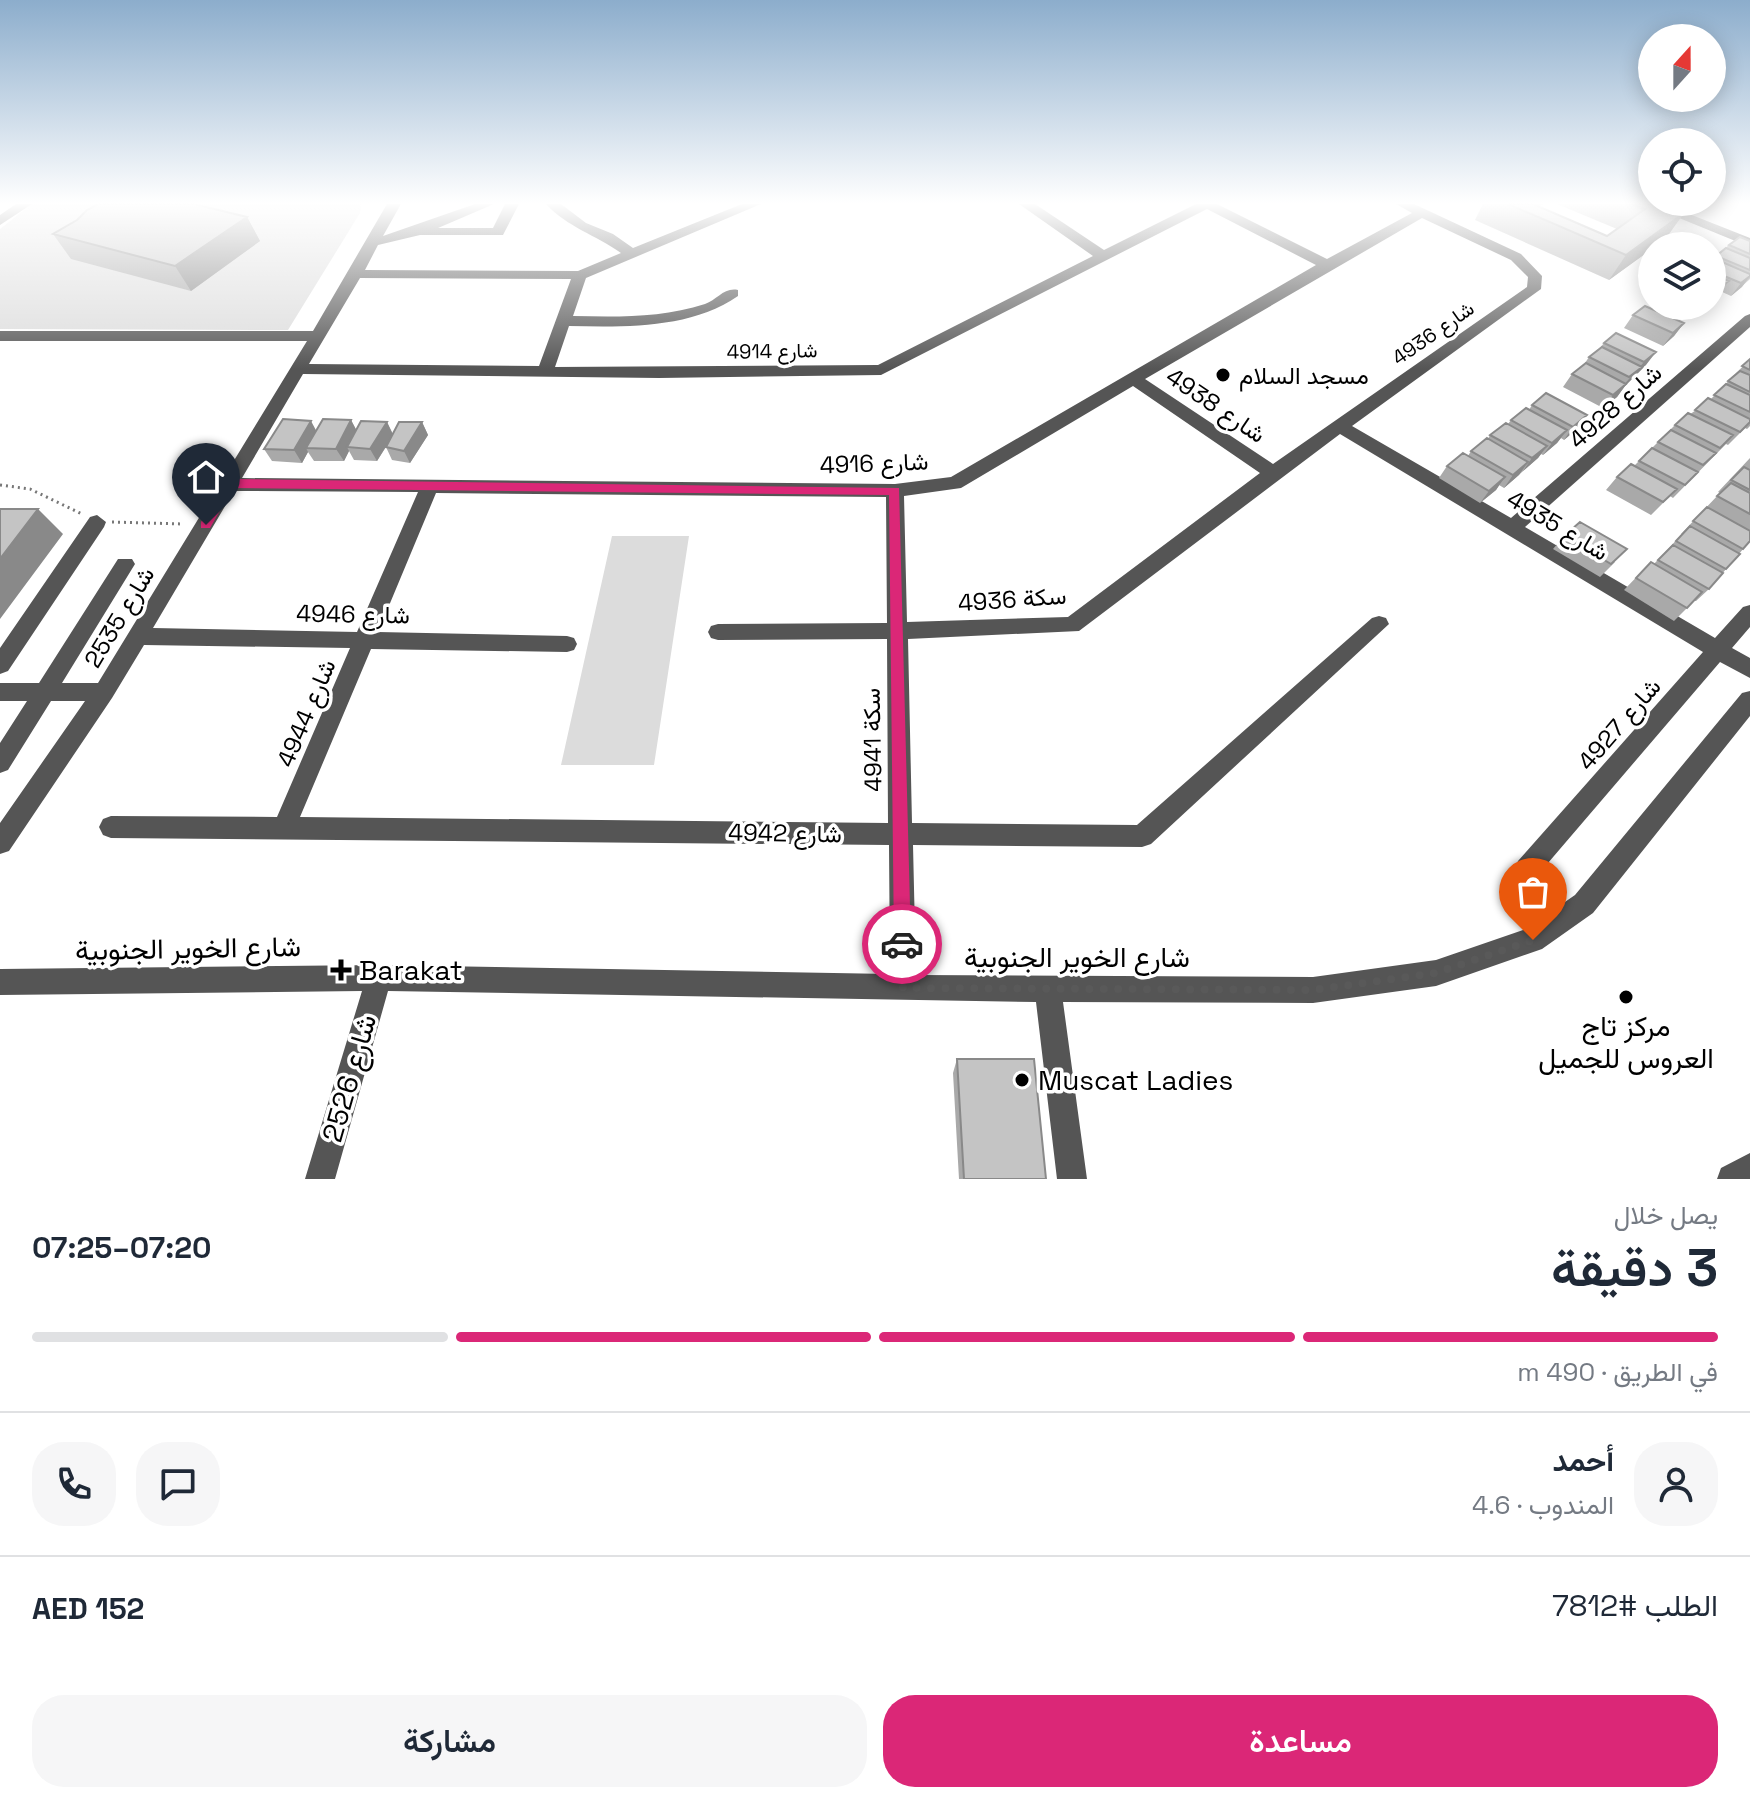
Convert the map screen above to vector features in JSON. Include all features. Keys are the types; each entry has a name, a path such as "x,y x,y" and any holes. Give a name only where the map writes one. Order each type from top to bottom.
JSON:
{"street":[{"name":"2535 شارع","path":"0,843 104,692 363,259"},
{"path":"355,274 580,275 619,259"},
{"name":"4914 شارع","path":"298,369 545,372 881,370 1097,259"},
{"path":"1315,259 1327,265"},
{"name":"4916 شارع","path":"229,484 895,491 955,483 1131,377 1338,259"},
{"name":"4936 شارع","path":"1340,426 1530,292 1536,285 1532,271 1518,259"},
{"path":"545,372 580,275"},
{"path":"563,321 638,322 712,307 733,293"},
{"name":"4928 شارع","path":"1512,528 1750,319"},
{"path":"0,336 318,336"},
{"name":"شارع 4938","path":"1131,377 1273,473"},
{"name":"سكة 4936","path":"718,632 896,631 1072,625 1340,426"},
{"name":"4935 شارع","path":"1340,426 1750,669"},
{"name":"4944 شارع","path":"284,828 430,485"},
{"name":"سكة 4941","path":"895,491 903,988"},
{"path":"0,665 97,522"},
{"path":"0,763 125,564"},
{"name":"شارع 4927","path":"1527,869 1750,613"},
{"name":"4942 شارع","path":"111,827 1142,836 1379,624"},
{"name":"4946 شارع","path":"137,636 567,644"},
{"path":"0,692 104,692"},
{"name":"شارع الخوير الجنوبية","path":"0,982 379,978 903,988 1313,990 1436,973 1533,940 1584,904 1750,700"},
{"name":"2526 شارع","path":"320,1179 379,978"},
{"path":"1048,989 1072,1179"},
{"path":"1732,1179 1750,1168"}],"shaded area":[{"path":"0,259 332,259 288,330 0,329"},
{"path":"612,536 689,536 654,765 561,765"}],"building":[{"path":"148,259 185,259 175,266"},
{"path":"1726,259 1750,259 1750,270 1726,260"},
{"path":"1726,264 1750,274 1741,283 1726,277"},
{"path":"1644,320 1677,320 1684,323 1673,333"},
{"path":"1616,333 1656,352 1644,362 1604,343"},
{"path":"1602,347 1642,367 1629,377 1589,357"},
{"path":"1750,359 1750,370 1742,366"},
{"path":"1586,363 1626,384 1613,395 1572,374"},
{"path":"1740,371 1750,375 1750,392 1728,381"},
{"path":"1726,384 1750,395 1750,412 1714,395"},
{"path":"1546,393 1587,415 1573,427 1532,405"},
{"path":"1708,398 1750,419 1750,422 1740,432 1695,410"},
{"path":"1526,408 1567,430 1552,443 1511,420"},
{"path":"1688,413 1733,435 1720,448 1675,425"},
{"path":"283,419 311,421 294,450 264,449"},
{"path":"323,419 351,420 336,449 306,448"},
{"path":"361,421 387,422 370,449 347,447"},
{"path":"399,422 422,422 404,451 386,447"},
{"path":"1506,423 1547,446 1532,458 1490,435"},
{"path":"1671,430 1716,453 1703,465 1658,442"},
{"path":"1487,438 1528,462 1513,475 1471,451"},
{"path":"1652,448 1698,472 1685,485 1639,461"},
{"path":"1463,453 1505,477 1489,491 1447,466"},
{"path":"1631,464 1677,489 1663,502 1617,477"},
{"path":"1744,467 1750,470 1750,490 1731,480"},
{"path":"1731,483 1750,493 1750,514 1717,496"},
{"path":"1707,507 1750,531 1750,541 1743,549 1693,521"},
{"path":"0,509 38,509 0,559"},
{"path":"1580,522 1627,549 1611,564 1564,536"},
{"path":"1690,526 1740,554 1726,569 1676,541"},
{"path":"1673,545 1723,573 1709,589 1658,560"},
{"path":"1651,562 1702,592 1687,608 1636,578"},
{"path":"957,1059 1034,1059 1046,1179 964,1179"}],"way so far":[{"path":"902,944 903,988 1313,990 1436,973 1533,940"}],"place":[{"name":"مسجد السلام","path":"1223,375"},
{"name":"Barakat","path":"341,970"},
{"name":"مركز تاج العروس للجميل","path":"1626,997"},
{"name":"Muscat Ladies","path":"1022,1080"}],"route":[{"path":"206,525 229,484 895,491 902,944"}]}
